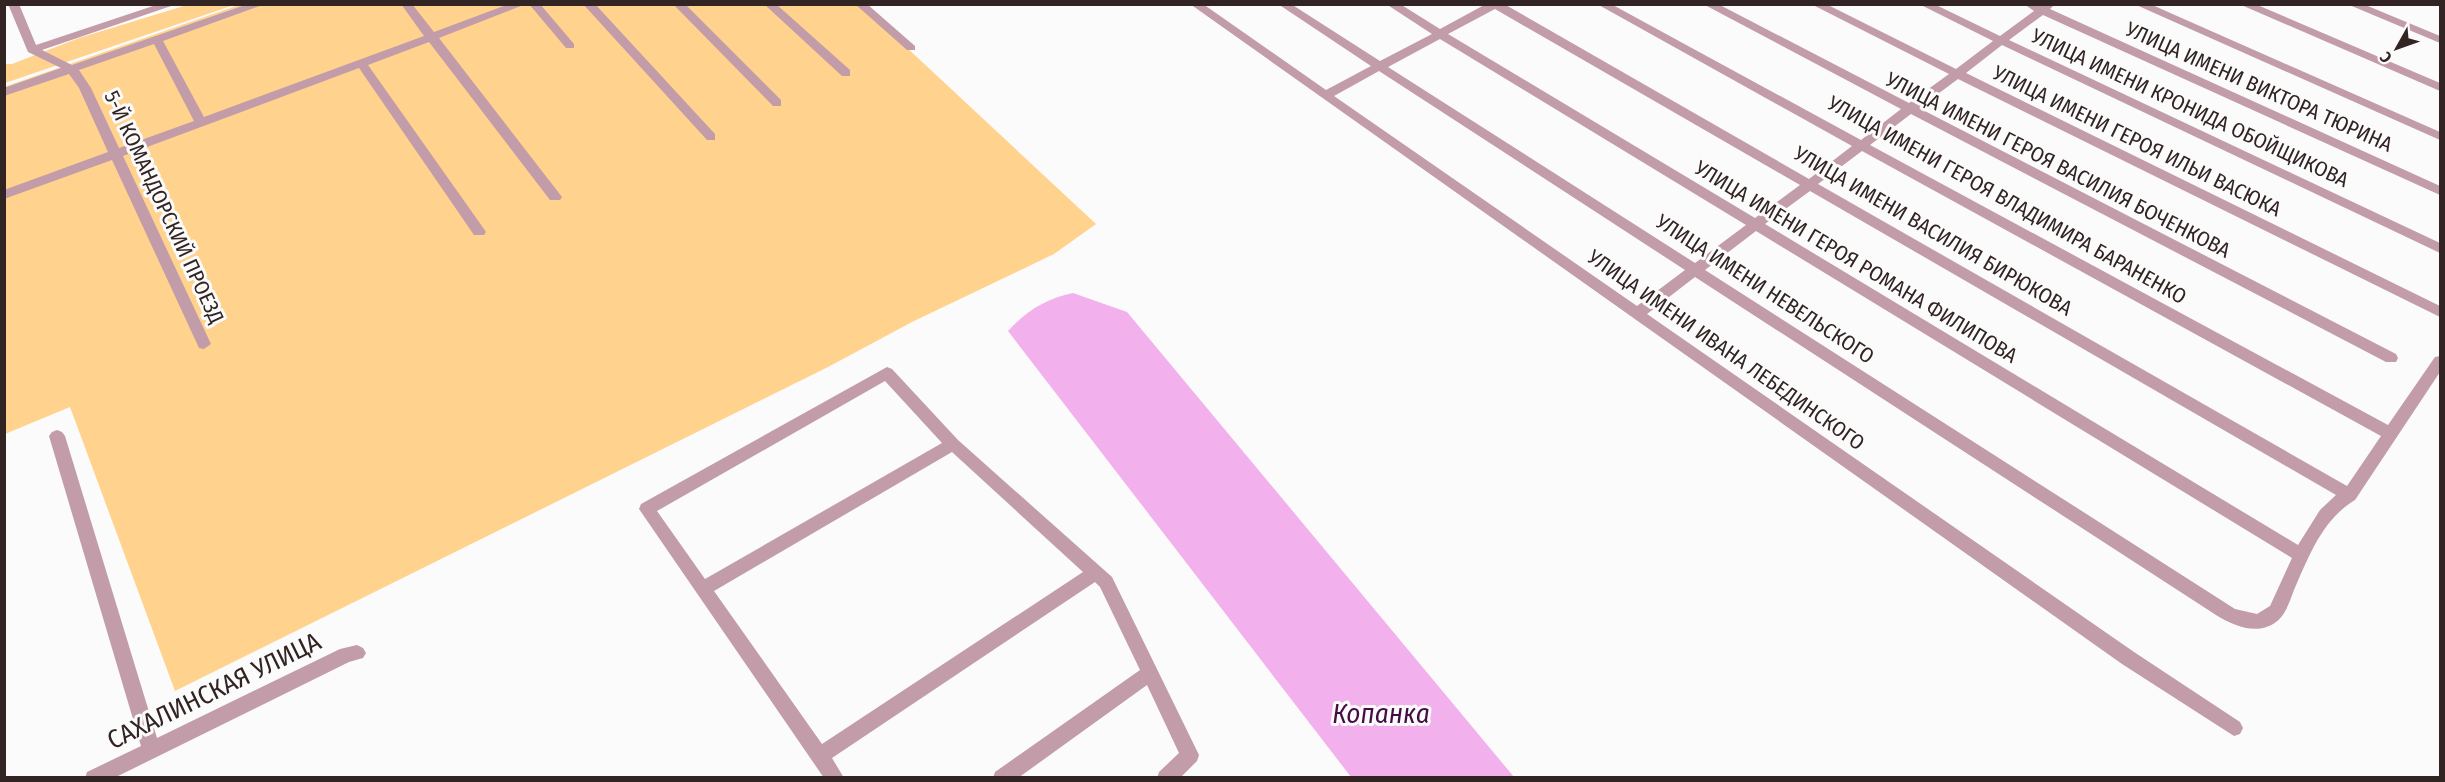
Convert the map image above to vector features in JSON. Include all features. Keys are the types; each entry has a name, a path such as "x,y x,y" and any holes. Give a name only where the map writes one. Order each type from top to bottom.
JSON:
{"street":[{"path":"13,4 32,50 72,69"},
{"path":"32,50 172,4"},
{"path":"4,92 260,4"},
{"path":"406,4 555,197"},
{"path":"4,195 521,4"},
{"path":"534,4 570,46"},
{"path":"588,4 711,137"},
{"path":"678,4 777,103"},
{"path":"770,4 846,73"},
{"path":"860,4 911,48"},
{"name":"УЛИЦА ИМЕНИ ИВАНА ЛЕБЕДИНСКОГО","path":"1195,4 2128,658 2234,729"},
{"name":"УЛИЦА ИМЕНИ НЕВЕЛЬСКОГО","path":"1283,4 2233,617 2254,623 2270,618 2301,555 2327,510 2337,500 2349,495 2440,361"},
{"name":"УЛИЦА ИМЕНИ ГЕРОЯ РОМАНА ФИЛИПОВА","path":"1391,4 2301,555"},
{"name":"УЛИЦА ИМЕНИ ГЕРОЯ ВЛАДИМИРА БАРАНЕНКО","path":"1602,4 2391,434"},
{"name":"УЛИЦА ИМЕНИ ГЕРОЯ ВАСИЛИЯ БОЧЕНКОВА","path":"1708,4 1908,110 2391,358"},
{"name":"УЛИЦА ИМЕНИ ГЕРОЯ ИЛЬИ ВАСЮКА","path":"1816,4 2440,312"},
{"name":"УЛИЦА ИМЕНИ КРОНИДА ОБОЙЩИКОВА","path":"1924,4 2440,248"},
{"name":"УЛИЦА ИМЕНИ ВИКТОРА ТЮРИНА","path":"2029,4 2046,8 2440,191"},
{"path":"2139,4 2440,136"},
{"path":"2244,4 2440,87"},
{"path":"2352,4 2440,40"},
{"path":"1325,96 1495,5"},
{"name":"УЛИЦА ИМЕНИ ВАСИЛИЯ БИРЮКОВА","path":"1495,5 2349,495"},
{"path":"1638,313 2046,8"},
{"path":"159,43 201,123"},
{"path":"362,64 479,232"},
{"name":"5-Й КОМАНДОРСКИЙ ПРОЕЗД","path":"72,69 85,88 204,344"},
{"path":"835,777 647,509 887,373 953,444 1106,582 1190,755 1167,777"},
{"path":"57,436 151,750"},
{"path":"704,589 953,444"},
{"path":"820,756 1095,573"},
{"name":"САХАЛИНСКАЯ УЛИЦА","path":"94,777 346,655 357,653"},
{"path":"1002,777 1149,673"}],"shaded area":[{"path":"187,5 234,5 5,83 5,64 12,64 79,38"},
{"path":"239,5 861,5 1096,224 1054,254 912,322 828,367 175,691 70,407 5,434 4,87"}],"water":[{"name":"Копанка","path":"1073,293 1127,312 1514,777 1351,777 1008,331 1038,306"}]}
